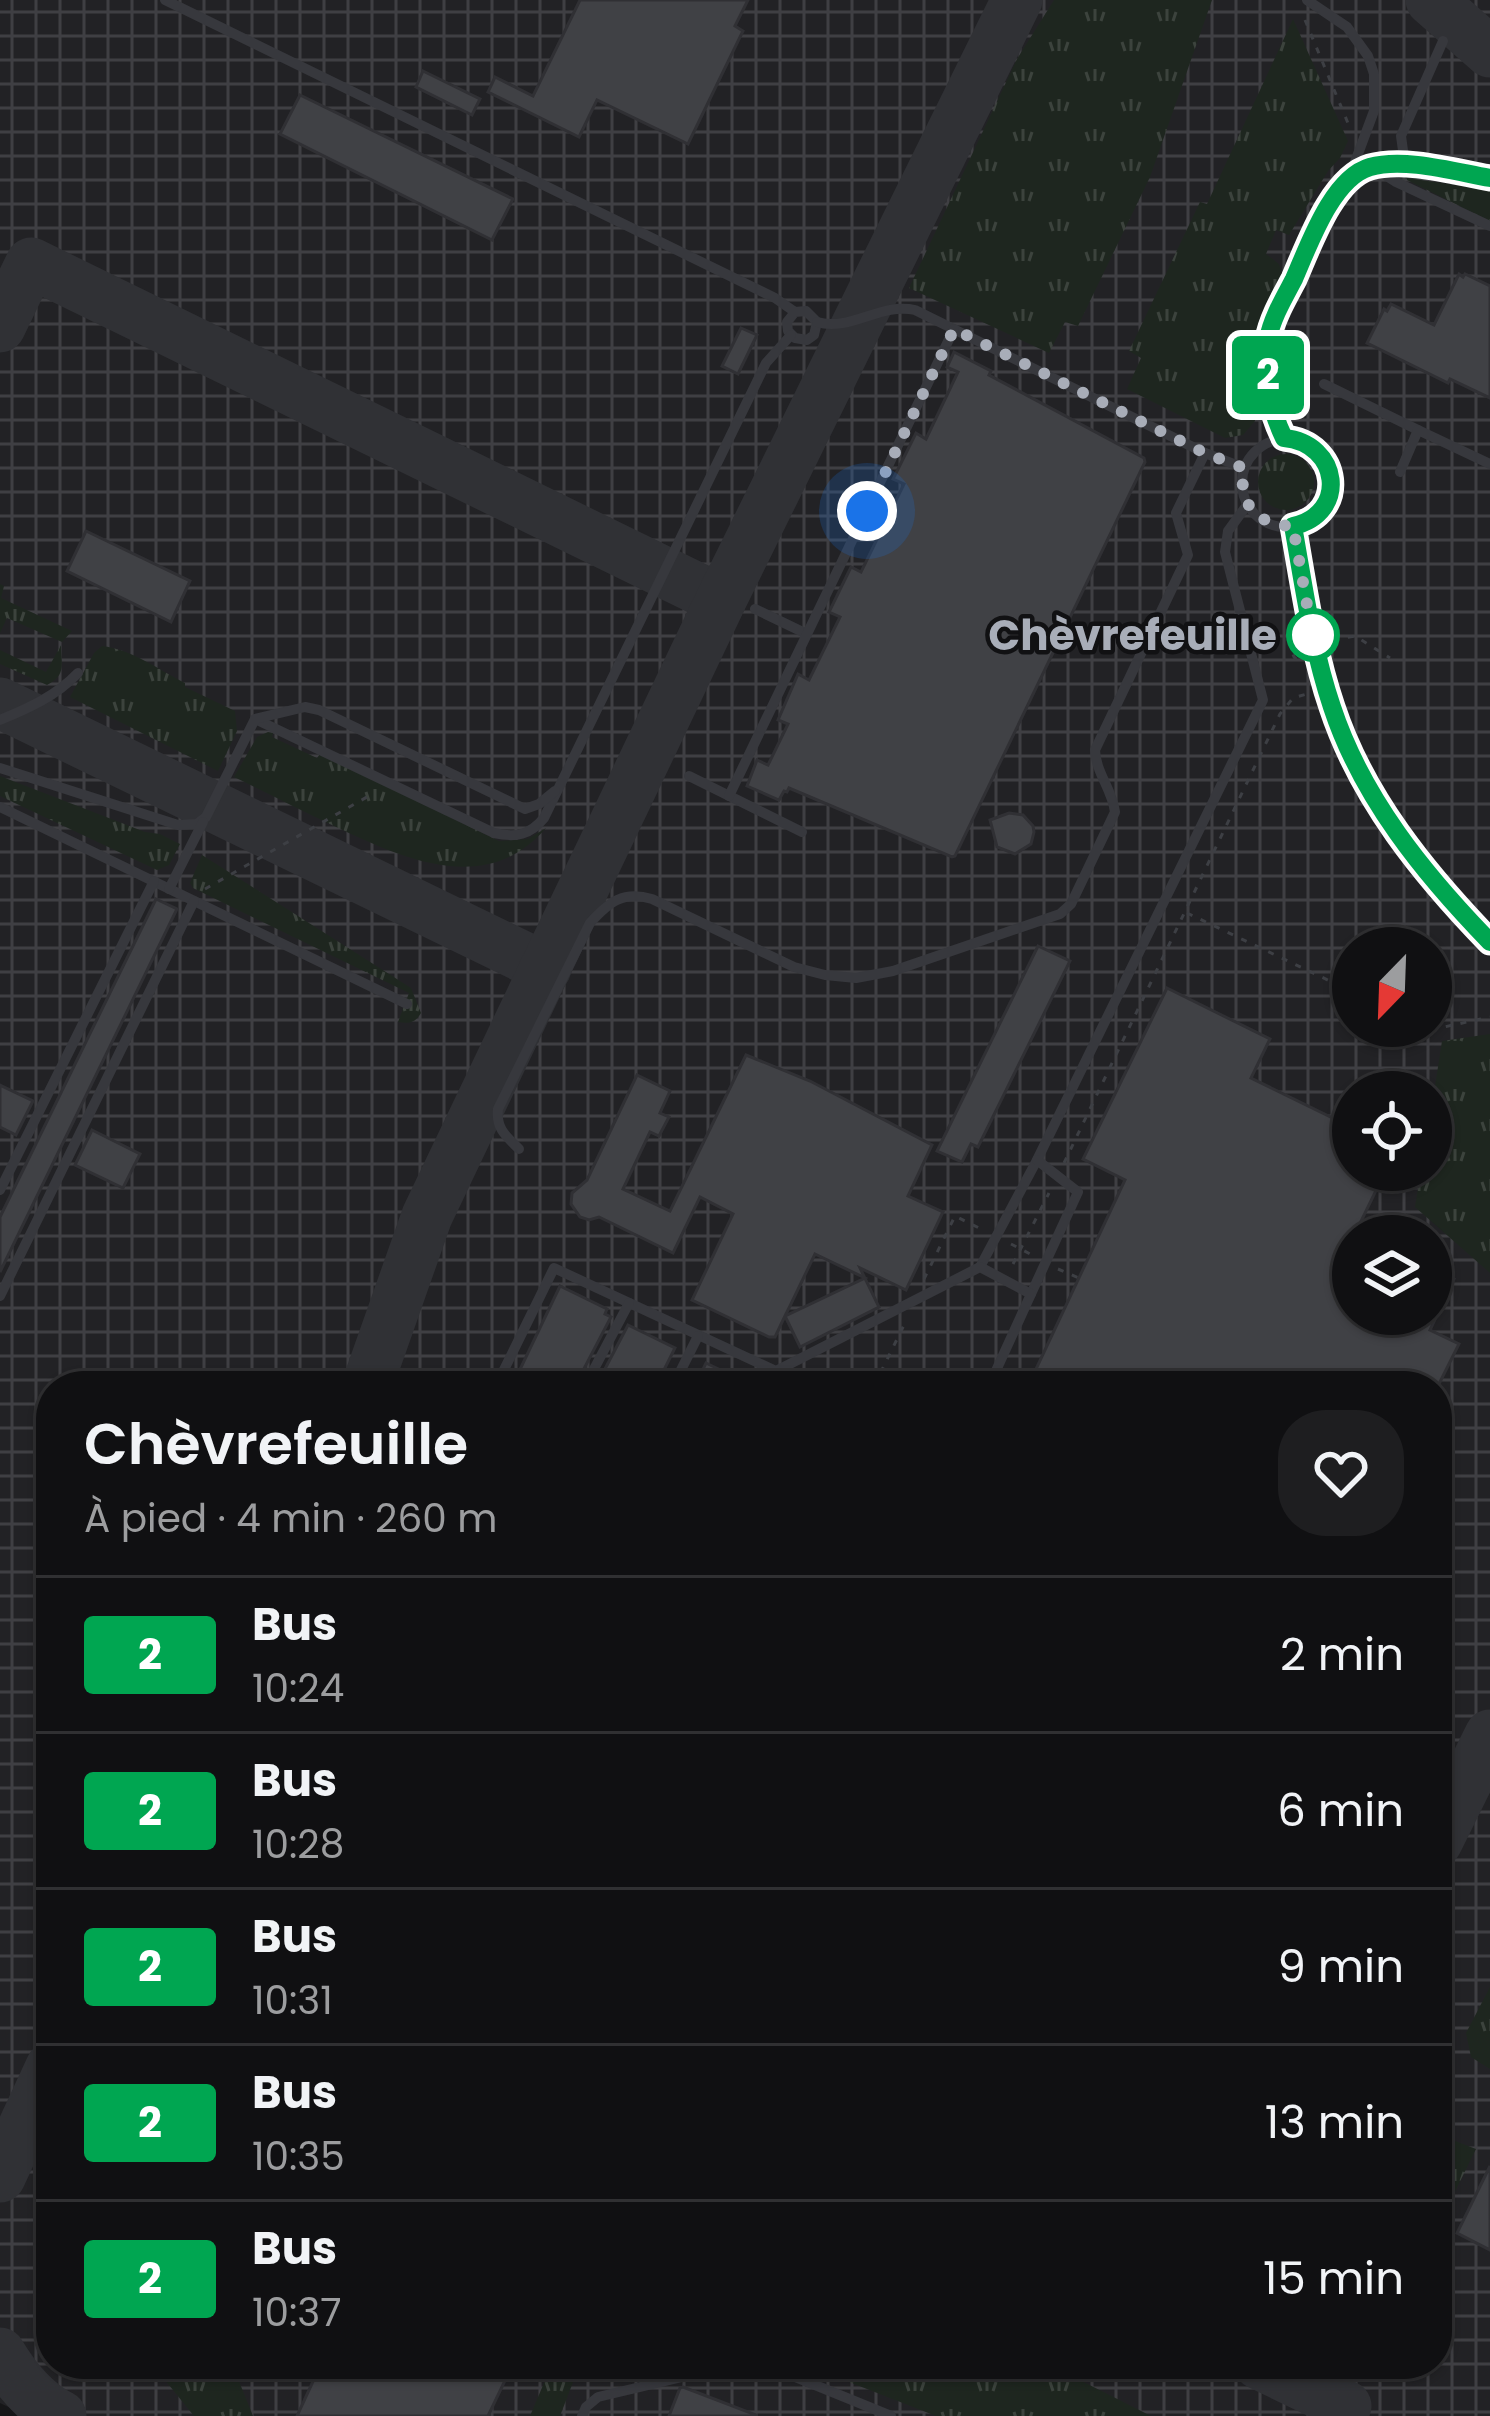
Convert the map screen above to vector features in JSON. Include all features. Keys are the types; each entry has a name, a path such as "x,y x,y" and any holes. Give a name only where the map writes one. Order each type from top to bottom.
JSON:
{"lane":[{"path":"165,0 775,298 795,312"},
{"path":"1284,438 1275,420 1269,386 1269,335 1326,209 1348,181 1374,111 1374,74 1368,56 1347,27 1304,5"},
{"path":"1405,164 1401,136 1443,41"},
{"path":"1348,181 1371,166 1405,164 1490,178"},
{"path":"1371,166 1490,226"},
{"path":"817,322 807,340 791,335 788,322 795,312 806,310 827,326 901,306 915,310 1244,468"},
{"path":"729,796 954,329"},
{"path":"255,718 494,833 506,836 533,831 544,818 766,363 791,335"},
{"path":"1324,384 1490,464"},
{"path":"1400,472 1418,430"},
{"path":"1284,438 1298,439 1321,454 1331,480 1330,494 1315,517 1293,526 1265,522 1247,505 1243,493 1244,468 1250,456 1271,440 1284,438"},
{"path":"519,1149 502,1132 498,1109 590,922 621,898 634,894 652,899 794,967 856,978 893,971 1060,914 1071,904 1115,812 1113,797 1096,765 1095,750 1188,555 1176,513 1205,453"},
{"path":"503,1371 554,1268 776,1371 980,1267 1263,700 1225,552 1228,531 1247,505"},
{"path":"1293,526 1314,644 1332,707 1354,758 1379,804 1433,880 1490,942"},
{"path":"755,609 807,634"},
{"path":"0,720 64,687 78,673"},
{"path":"255,718 304,707 319,710 525,809 558,788"},
{"path":"170,889 255,718"},
{"path":"0,767 178,825 197,824 206,818"},
{"path":"689,776 802,832"},
{"path":"0,807 407,1004"},
{"path":"0,1190 154,881"},
{"path":"0,1295 194,901"},
{"path":"996,1371 1078,1192 1037,1160"},
{"path":"980,1267 1031,1294"},
{"path":"593,1371 629,1303"},
{"path":"681,1371 698,1336"},
{"path":"582,2416 598,2397 674,2379"},
{"path":"798,2379 891,2416"}],"path":[{"path":"1304,5 1353,135"},
{"path":"1292,649 1355,636 1390,658"},
{"path":"204,890 391,784"},
{"path":"1185,912 1332,982"},
{"path":"1452,1025 1490,1017"},
{"path":"913,1301 955,1216 1021,1249"}],"shaded area":[{"path":"0,0 1490,0 1490,2416 28,2416 0,2403"}],"green space":[{"path":"1054,0 1212,0 1150,177 1078,326 1065,322 1049,353 909,288 1017,59"},
{"path":"1293,19 1348,141 1289,235 1276,230 1266,254 1279,264 1282,274 1251,357 1255,421 1243,435 1225,438 1127,389 1141,358 1129,351 1200,202 1207,204"},
{"path":"1407,180 1490,190 1490,221"},
{"path":"1286,454 1306,462 1314,482 1306,502 1286,510 1266,502 1258,482 1266,462"},
{"path":"0,584 4,586 1,598 72,631 62,642 7,618 0,633"},
{"path":"61,645 60,673 47,685 0,664 0,650 46,672"},
{"path":"102,646 134,656 235,711 237,731 218,771 70,697"},
{"path":"268,732 499,841 528,839 546,828 497,862 470,867 387,850 234,777 257,737"},
{"path":"0,776 180,844 169,865 157,870 0,796"},
{"path":"202,855 411,988 419,1016 398,1022 409,993 193,888 190,883"},
{"path":"1490,1034 1490,1273 1452,1240 1452,1215 1424,1215 1415,1207 1418,1191 1452,1191 1452,1071 1437,1071 1441,1047 1452,1047 1452,1040"},
{"path":"1490,1987 1490,2069 1471,2057 1466,2033"},
{"path":"1452,2140 1476,2149 1452,2198"},
{"path":"164,2379 238,2379 253,2416 194,2416"},
{"path":"546,2379 574,2379 560,2416 530,2416"},
{"path":"841,2379 1078,2379 1151,2416 936,2416"}],"building":[{"path":"580,0 748,0 735,26 743,31 688,144 597,100 579,137 488,92 495,77 533,96"},
{"path":"423,71 480,99 472,115 416,87"},
{"path":"300,95 513,199 492,240 280,134"},
{"path":"1459,274 1490,286 1490,398 1367,343 1391,304 1434,325"},
{"path":"741,328 757,335 738,374 722,366"},
{"path":"954,352 1145,462 952,857 789,788 779,800 747,786 757,760 768,765 788,724 778,720 798,674 809,680 840,617 829,612 851,567 861,572 904,484 893,479 916,433 926,439 958,372 947,367"},
{"path":"86,531 190,581 171,622 67,571"},
{"path":"1009,813 1023,815 1034,832 1031,844 1015,854 997,847 990,820"},
{"path":"156,899 177,909 0,1272 0,1217"},
{"path":"1038,946 1070,961 978,1147 971,1144 962,1162 937,1151"},
{"path":"1167,988 1270,1039 1251,1078 1332,1118 1332,1191 1376,1191 1364,1215 1332,1215 1332,1335 1440,1335 1459,1344 1446,1371 1035,1371 1125,1180 1083,1159"},
{"path":"746,1055 810,1081 932,1145 908,1196 943,1212 906,1290 860,1268 865,1278 815,1254 775,1337 769,1337 692,1300 733,1214 700,1197 673,1253 599,1217 580,1217 571,1204 572,1193 587,1180 637,1075 670,1091 660,1113 669,1117 659,1136 650,1132 623,1189 670,1211"},
{"path":"0,1085 33,1101 16,1135 0,1127"},
{"path":"92,1130 140,1154 123,1188 75,1165"},
{"path":"865,1278 879,1307 800,1347 785,1316"},
{"path":"560,1286 607,1309 605,1314 611,1317 583,1371 519,1371"},
{"path":"628,1325 675,1348 664,1371 604,1371"},
{"path":"1490,2166 1490,2250 1457,2233"},
{"path":"314,2379 506,2379 488,2416 297,2416"},
{"path":"683,2387 756,2415 756,2416 669,2416"}],"taxiway":[{"path":"372,1371 427,1216 721,600 1017,0"},
{"path":"1431,0 1490,52"},
{"path":"0,327 31,263 721,600"},
{"path":"0,703 546,968"},
{"path":"1452,1812 1490,1735"},
{"path":"0,2177 36,2099"},
{"path":"0,2353 26,2389 61,2416"},
{"path":"1290,2379 1346,2406"}],"bus line":[{"name":"2","path":"1490,178 1398,164 1366,167 1348,181 1326,209 1276,315 1267,352 1275,420 1284,438 1298,439 1321,454 1331,480 1330,494 1315,517 1293,526 1314,644 1332,707 1362,774 1396,830 1446,896 1490,942"}],"place":[{"name":"Chèvrefeuille","path":"1313,635"}],"route":[{"path":"867,511 954,329 1244,468 1243,493 1255,515 1277,526 1293,526 1314,644 1313,635"}]}
